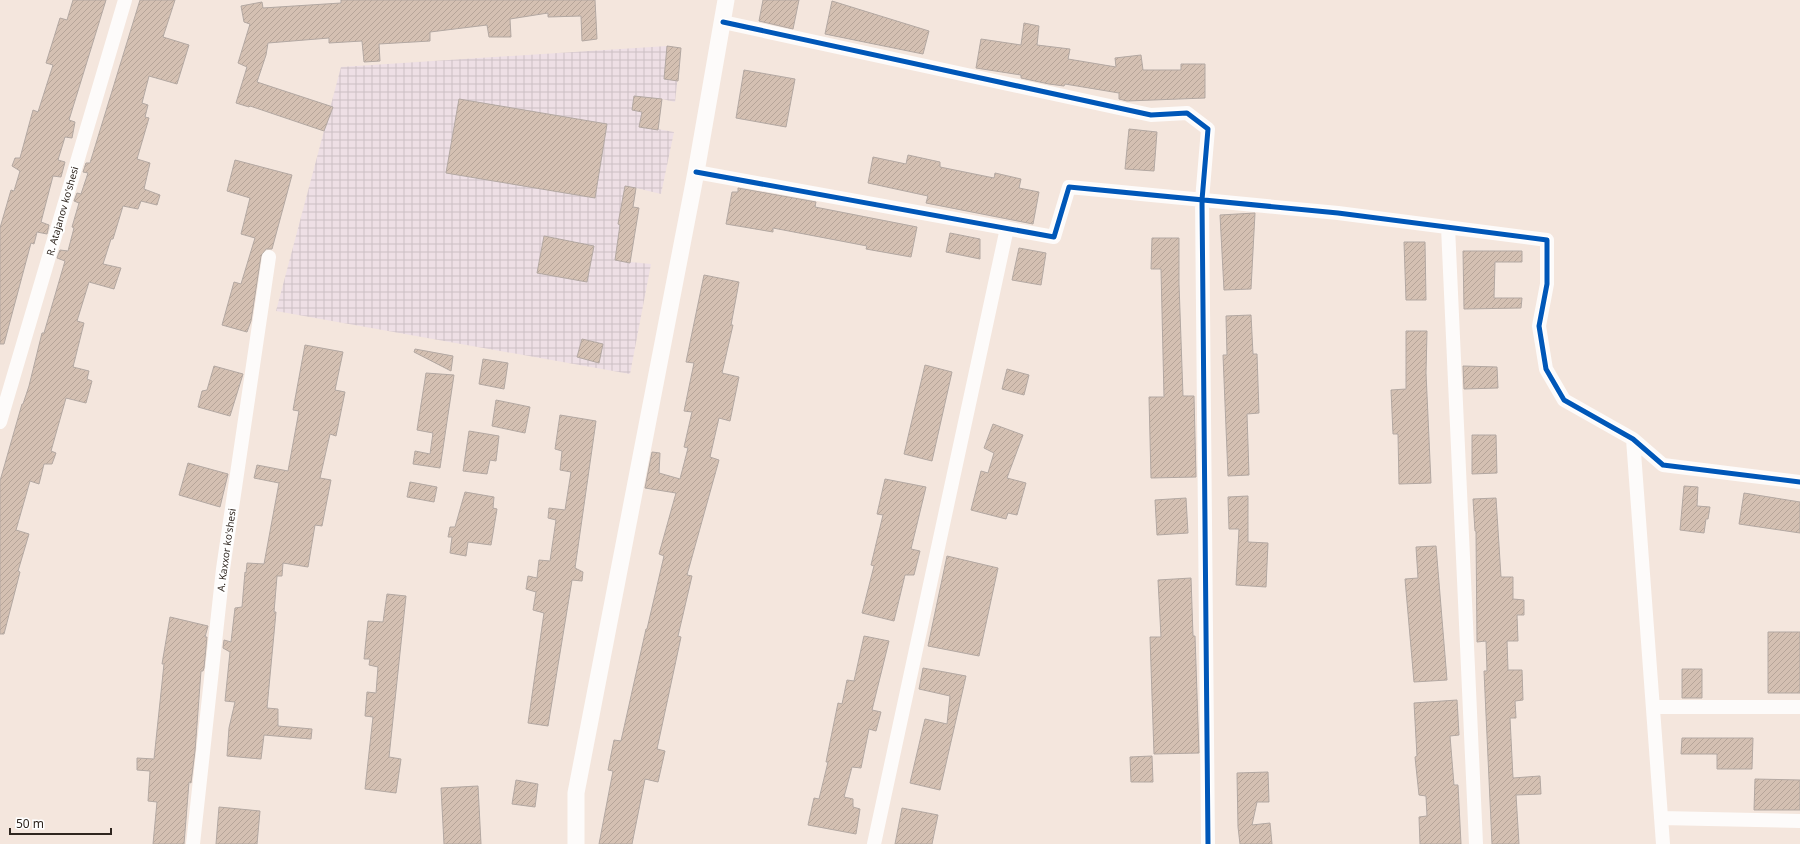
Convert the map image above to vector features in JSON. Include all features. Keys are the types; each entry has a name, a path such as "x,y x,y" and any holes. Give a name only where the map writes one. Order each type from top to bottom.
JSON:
{"street":[{"name":"R. Atajanov ko'shesi","path":"0,422 124,0"},
{"path":"576,844 576,793 696,172 726,0"},
{"path":"723,22 1151,115 1187,113 1208,129 1202,200 1208,844"},
{"path":"696,172 1054,237 1069,187 1338,213 1547,240 1547,284 1539,326 1546,369 1564,400 1633,439 1663,465 1800,482"},
{"path":"1448,227 1476,844"},
{"path":"874,844 1007,228"},
{"name":"A. Kaxxor ko'shesi","path":"193,844 223,569 269,257"},
{"path":"1633,439 1663,844"},
{"path":"1653,707 1800,708"},
{"path":"1662,818 1800,821"}],"shaded area":[{"path":"667,46 681,48 675,102 662,99 658,129 674,132 661,194 636,188 633,207 635,228 630,262 651,264 630,374 276,311 341,67"}],"building":[{"path":"73,0 106,0 69,120 75,122 72,138 65,137 58,160 65,162 61,177 53,176 41,222 49,225 47,234 37,232 34,244 31,243 4,344 0,344 0,228 11,190 14,191 20,171 12,166 15,158 20,158 33,110 38,112 53,65 46,63 60,18 67,20"},
{"path":"140,0 175,0 163,37 189,45 177,84 149,76 142,103 148,105 145,117 149,118 137,159 150,163 144,189 160,195 157,205 141,201 138,209 123,206 113,239 111,239 103,264 121,268 114,289 89,282 77,321 84,323 73,367 89,371 87,379 92,381 86,403 66,398 51,451 56,453 52,464 44,464 39,484 30,481 16,530 29,534 18,571 20,572 4,634 0,634 0,481 22,404 29,386 42,333 44,333 65,261 57,258 60,250 68,251 74,228 72,227 79,203 74,201 77,193 81,194 88,173 83,172 86,163 90,163"},
{"path":"341,0 595,0 597,39 582,41 581,16 548,17 548,13 510,19 511,37 489,37 487,25 430,32 430,41 379,44 380,61 364,62 362,41 329,43 329,38 268,43 266,55 257,82 333,107 324,131 250,106 236,103 247,67 238,63 250,24 244,22 241,6 262,2 263,8 341,3"},
{"path":"763,0 799,0 793,29 759,21"},
{"path":"832,1 929,31 923,54 825,34"},
{"path":"1024,23 1039,26 1037,45 1070,49 1068,59 1116,67 1115,58 1141,55 1143,70 1181,70 1181,64 1205,64 1205,98 1127,101 1119,99 1119,93 1065,84 1064,86 1049,84 1021,78 1021,75 976,68 981,39 1021,45"},
{"path":"667,46 681,48 678,81 664,79"},
{"path":"744,70 795,79 786,127 736,118"},
{"path":"634,96 662,99 658,130 639,127 642,112 632,110"},
{"path":"459,99 607,124 595,198 446,173"},
{"path":"1129,129 1157,132 1154,171 1125,169"},
{"path":"908,155 940,162 940,167 994,178 995,173 1021,179 1019,188 1039,192 1033,224 926,203 928,196 868,183 873,157 906,164"},
{"path":"235,160 292,175 272,249 266,249 261,256 251,321 247,332 222,325 234,282 241,284 255,238 241,234 250,198 227,191"},
{"path":"625,186 636,188 633,207 639,208 630,263 615,260 620,225 618,224"},
{"path":"738,188 816,202 815,207 917,227 911,257 866,249 867,246 773,228 773,232 726,224 732,192 738,192"},
{"path":"1255,213 1251,289 1224,290 1220,215"},
{"path":"950,233 980,239 980,259 946,252"},
{"path":"544,236 594,246 587,282 537,273"},
{"path":"1152,238 1179,238 1183,396 1194,396 1196,477 1151,478 1149,397 1164,397 1161,269 1151,269"},
{"path":"1404,242 1425,242 1426,300 1406,300"},
{"path":"1019,248 1046,253 1041,285 1012,280"},
{"path":"1463,251 1522,251 1522,262 1495,262 1494,298 1522,298 1521,308 1464,309"},
{"path":"704,275 739,282 731,325 733,325 722,373 739,377 730,421 719,418 710,457 719,460 687,575 692,576 678,636 681,637 657,749 665,751 658,782 645,779 632,844 599,844 613,771 608,770 614,740 621,741 664,556 659,554 676,493 645,488 652,452 660,453 659,473 680,479 688,448 684,447 692,412 684,411 694,363 686,362"},
{"path":"1251,315 1253,354 1257,354 1259,413 1247,414 1249,475 1228,476 1223,355 1227,355 1226,316"},
{"path":"1406,331 1427,331 1426,373 1431,483 1399,484 1398,434 1393,434 1391,390 1406,389"},
{"path":"582,339 603,344 599,363 577,357"},
{"path":"305,345 343,352 335,390 345,392 336,436 330,434 320,478 331,480 322,526 315,525 308,567 283,563 282,576 277,576 274,612 276,612 267,708 278,709 278,726 312,729 311,739 264,735 261,759 227,756 229,728 235,702 225,701 230,652 223,648 224,640 231,642 235,608 242,607 247,563 264,564 279,483 254,478 257,465 288,471 299,411 293,410"},
{"path":"415,349 453,356 451,371 414,352"},
{"path":"483,359 508,363 504,389 479,384"},
{"path":"925,365 952,372 932,461 904,454"},
{"path":"214,366 243,374 230,416 198,407 202,391 207,390"},
{"path":"1463,366 1497,367 1498,388 1464,389"},
{"path":"1007,369 1029,375 1024,395 1002,389"},
{"path":"426,373 454,375 440,468 413,464 415,451 430,454 433,433 417,430"},
{"path":"496,400 530,407 525,433 492,426"},
{"path":"560,415 596,421 575,568 583,572 582,581 572,580 548,726 528,723 544,613 533,610 536,592 526,589 528,576 537,578 539,560 550,561 556,520 548,518 549,508 565,510 571,472 560,470 562,451 555,449"},
{"path":"993,424 1023,435 1007,478 1026,483 1017,515 1008,513 1006,519 971,510 981,471 988,473 994,453 984,448"},
{"path":"469,431 499,436 496,461 490,460 487,474 463,471"},
{"path":"1472,435 1496,435 1497,473 1472,474"},
{"path":"188,463 228,474 220,507 179,495"},
{"path":"885,479 926,487 911,549 920,551 914,575 905,575 894,621 862,613 874,566 871,565 883,515 877,514"},
{"path":"410,482 437,487 434,502 407,497"},
{"path":"1684,486 1698,487 1697,506 1710,507 1704,533 1680,530"},
{"path":"465,492 494,497 493,508 497,509 491,545 468,542 466,556 450,553 452,537 448,537 450,527 455,527"},
{"path":"1744,493 1800,502 1800,533 1739,524"},
{"path":"1248,496 1248,542 1268,543 1266,587 1236,585 1239,529 1229,529 1228,497"},
{"path":"1186,498 1188,533 1157,535 1155,500"},
{"path":"1496,498 1501,577 1513,577 1513,599 1524,600 1524,615 1517,615 1518,641 1507,641 1508,670 1522,670 1523,700 1515,701 1516,718 1510,718 1513,778 1540,776 1541,794 1516,795 1519,844 1492,844 1484,671 1487,671 1486,641 1477,642 1476,531 1473,499"},
{"path":"1436,546 1447,680 1414,682 1405,579 1418,578 1416,547"},
{"path":"947,556 998,568 979,656 928,646"},
{"path":"1191,578 1193,636 1195,636 1199,753 1154,754 1150,637 1161,637 1158,580"},
{"path":"387,594 406,596 389,757 401,759 396,793 365,789 373,717 365,716 367,692 376,693 378,667 369,665 370,659 364,659 368,621 383,622"},
{"path":"170,617 208,626 205,637 207,637 204,668 203,671 201,671 195,751 191,783 189,782 184,844 153,844 157,802 148,801 150,771 137,770 137,758 154,759 164,664 162,664"},
{"path":"1768,632 1800,632 1800,693 1768,693"},
{"path":"864,636 889,641 872,710 881,712 876,731 869,729 861,768 852,767 844,797 853,799 853,807 860,809 856,834 808,825 814,798 819,799 828,762 826,762 838,703 842,704 847,680 854,681"},
{"path":"923,668 966,676 940,790 910,783 925,719 947,724 950,696 919,689"},
{"path":"1682,669 1702,669 1702,698 1682,698"},
{"path":"1457,700 1459,735 1450,736 1454,785 1458,785 1461,844 1420,844 1419,817 1427,816 1426,796 1419,795 1415,757 1417,756 1414,703"},
{"path":"1682,738 1753,738 1752,769 1717,769 1717,754 1681,754"},
{"path":"1152,756 1153,782 1131,782 1130,757"},
{"path":"1268,772 1269,802 1257,802 1252,825 1270,823 1272,844 1240,844 1238,827 1237,773"},
{"path":"1755,779 1800,780 1800,810 1754,810"},
{"path":"516,780 538,784 535,807 512,804"},
{"path":"478,786 481,844 444,844 441,788"},
{"path":"219,807 260,811 257,844 216,844"},
{"path":"902,808 938,815 932,844 895,844"}],"cycle path":[{"path":"723,22 1151,115 1187,113 1208,129 1202,200 1208,844"},
{"path":"696,172 1054,237 1069,187 1338,213 1547,240 1547,284 1539,326 1546,369 1564,400 1633,439 1663,465 1800,482"}]}
